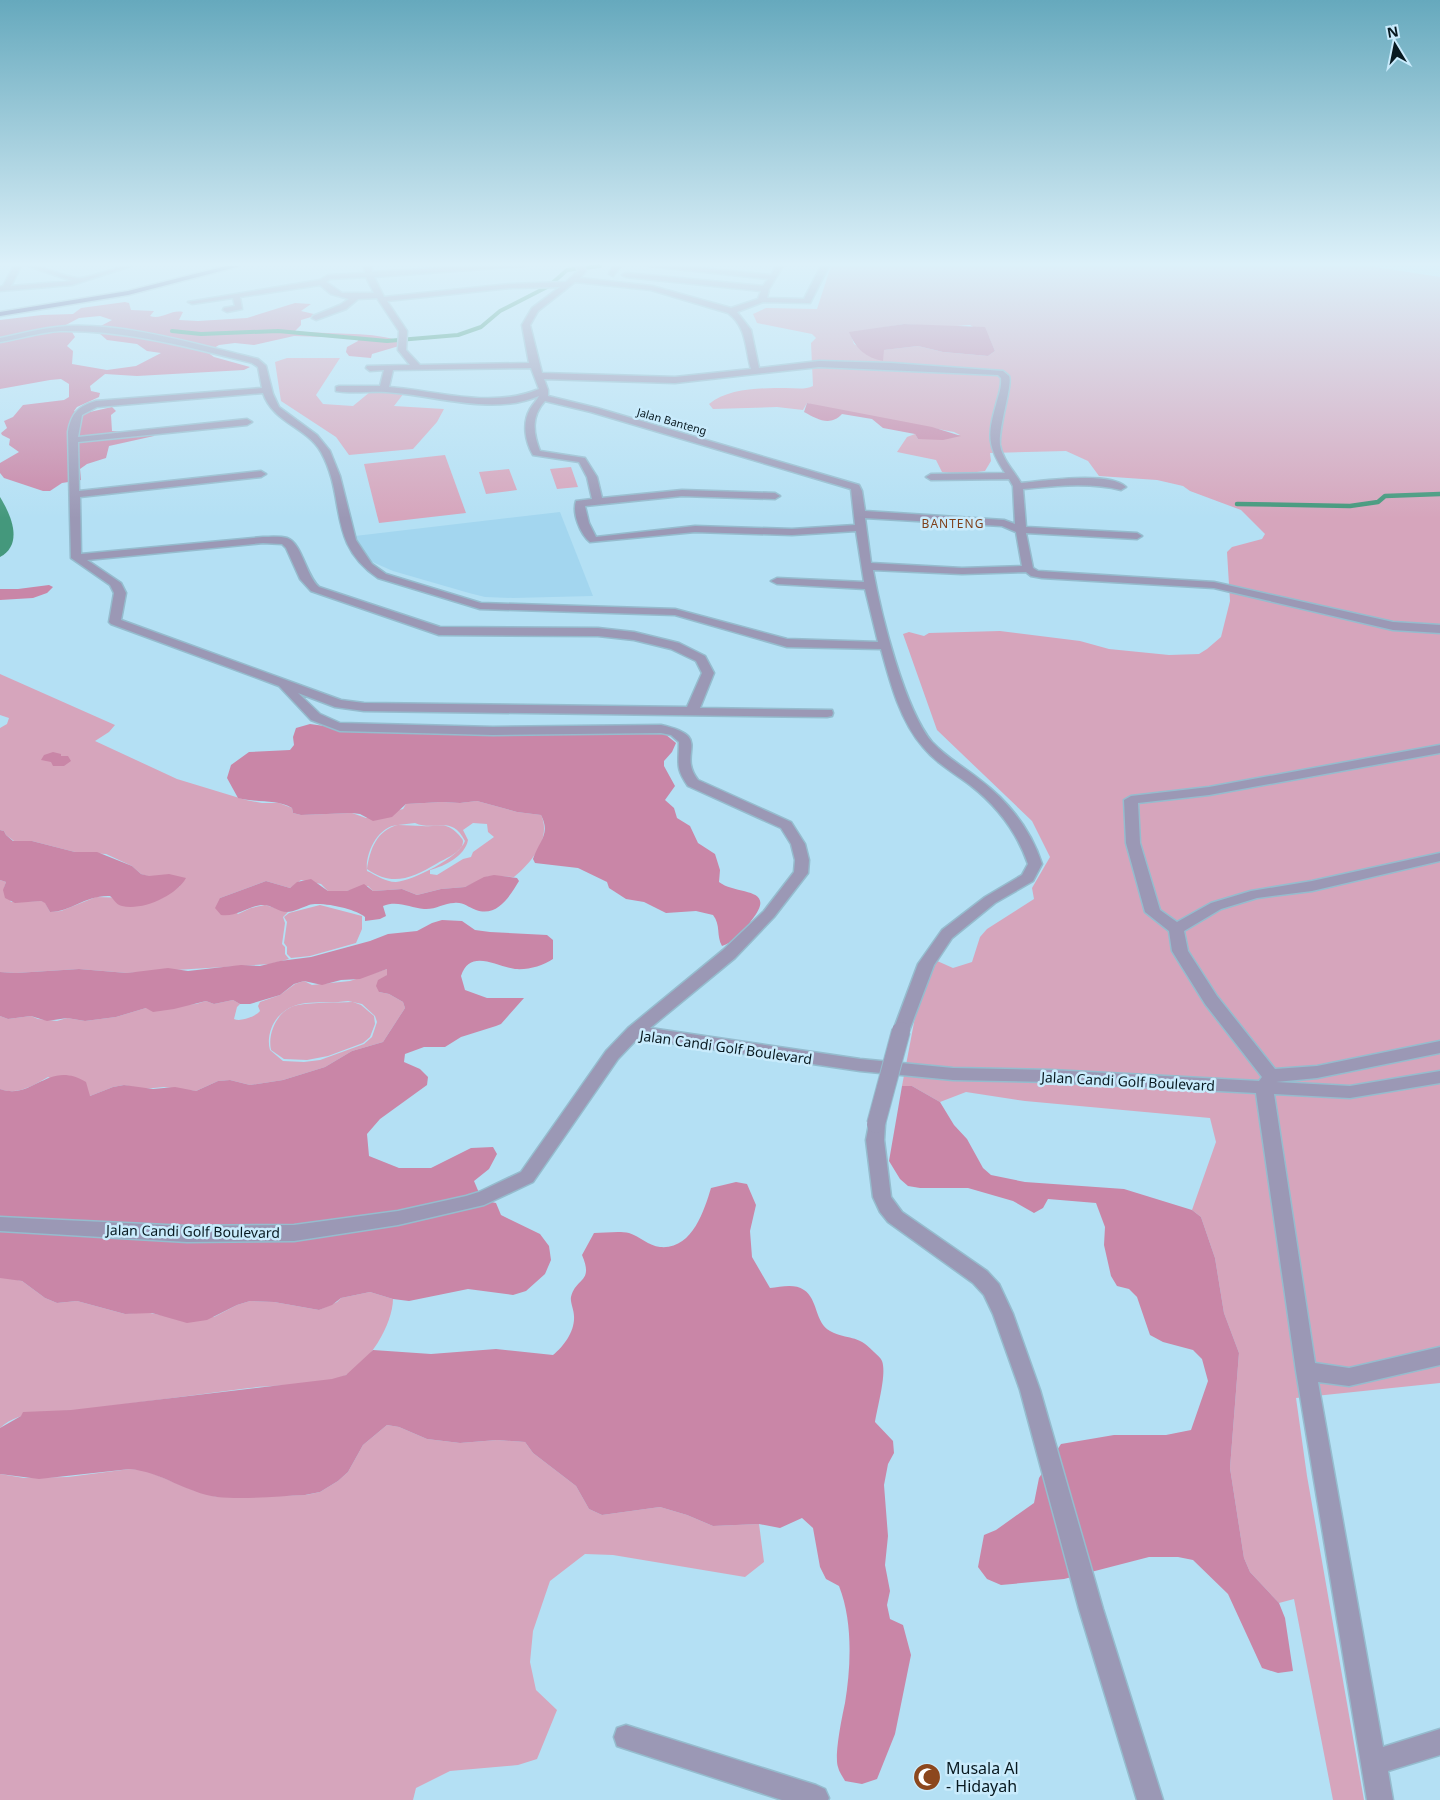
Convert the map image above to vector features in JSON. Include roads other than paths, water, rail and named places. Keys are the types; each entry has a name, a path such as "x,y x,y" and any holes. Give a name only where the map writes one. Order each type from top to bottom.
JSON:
{"street":[{"path":"217,350 236,354 262,366 266,390 275,409 319,439 325,448 338,485 351,547 360,561 370,570 382,576 480,606 675,612 787,643 886,646"},
{"path":"402,350 418,368"},
{"path":"531,350 534,365 544,394 532,412 529,428 536,453 582,460 592,477 598,501"},
{"path":"751,350 756,370"},
{"path":"539,376 675,380 719,377 756,370 819,364 891,366 1000,373 1006,377 1006,384 996,420 996,453 1018,486 1021,541 1028,569 1034,574 1214,584 1393,626 1440,629"},
{"path":"370,368 534,365"},
{"path":"384,389 389,368"},
{"path":"339,389 415,391 432,395 493,400 525,398 544,394"},
{"path":"76,558 74,495 75,417 83,408 96,404 266,390"},
{"name":"Jalan Banteng","path":"544,394 848,484 858,490 858,514 869,586 903,697 919,732 932,750 990,795 1016,826 1031,849 1035,864 1028,878 990,900 947,934 926,964 901,1031 876,1124 875,1140 882,1197 895,1217 980,1277 992,1290 1003,1314 1030,1390 1091,1609 1150,1800"},
{"path":"74,440 247,422"},
{"path":"74,495 261,474"},
{"path":"931,477 1012,476"},
{"path":"1018,486 1093,482 1114,484 1121,487"},
{"path":"775,496 682,493 580,503 586,530 589,537 594,540 695,529 792,532 861,528"},
{"path":"858,514 985,520 1004,522 1021,530 1137,536"},
{"path":"76,558 263,540 285,541 304,571 309,585 315,589 439,632 598,632 634,636 675,646 701,659 708,673 692,711"},
{"path":"76,558 115,583 120,593 115,622 285,686 339,704 364,707 827,713"},
{"path":"866,566 962,571 1028,569"},
{"path":"777,581 869,586"},
{"path":"285,686 313,717 324,723 340,727 493,731 671,730 685,737 687,743 683,768 685,776 693,783 786,825 798,844 802,860 801,873 769,914 729,954 679,997 634,1032"},
{"path":"1380,1800 1306,1371 1268,1082 1211,1000 1180,950 1176,930 1153,912 1133,843 1131,800 1210,792 1378,759 1440,750"},
{"path":"1176,930 1216,906 1256,894 1312,886 1440,857"},
{"name":"Jalan Candi Golf Boulevard","path":"0,1224 186,1234 294,1233 398,1218 484,1198 527,1177 606,1062 634,1032 860,1066 953,1074 1268,1082 1350,1092 1440,1077"},
{"path":"1268,1082 1440,1047"},
{"path":"1306,1371 1349,1377 1440,1356"},
{"path":"626,1737 817,1799"},
{"path":"1374,1763 1440,1742"}],"waterway":[{"path":"1237,504 1350,506 1378,502 1385,496 1440,494"}],"place":[{"name":"Musala Al - Hidayah","path":"927,1777"}],"district":[{"name":"BANTENG","path":"953,523"}]}
